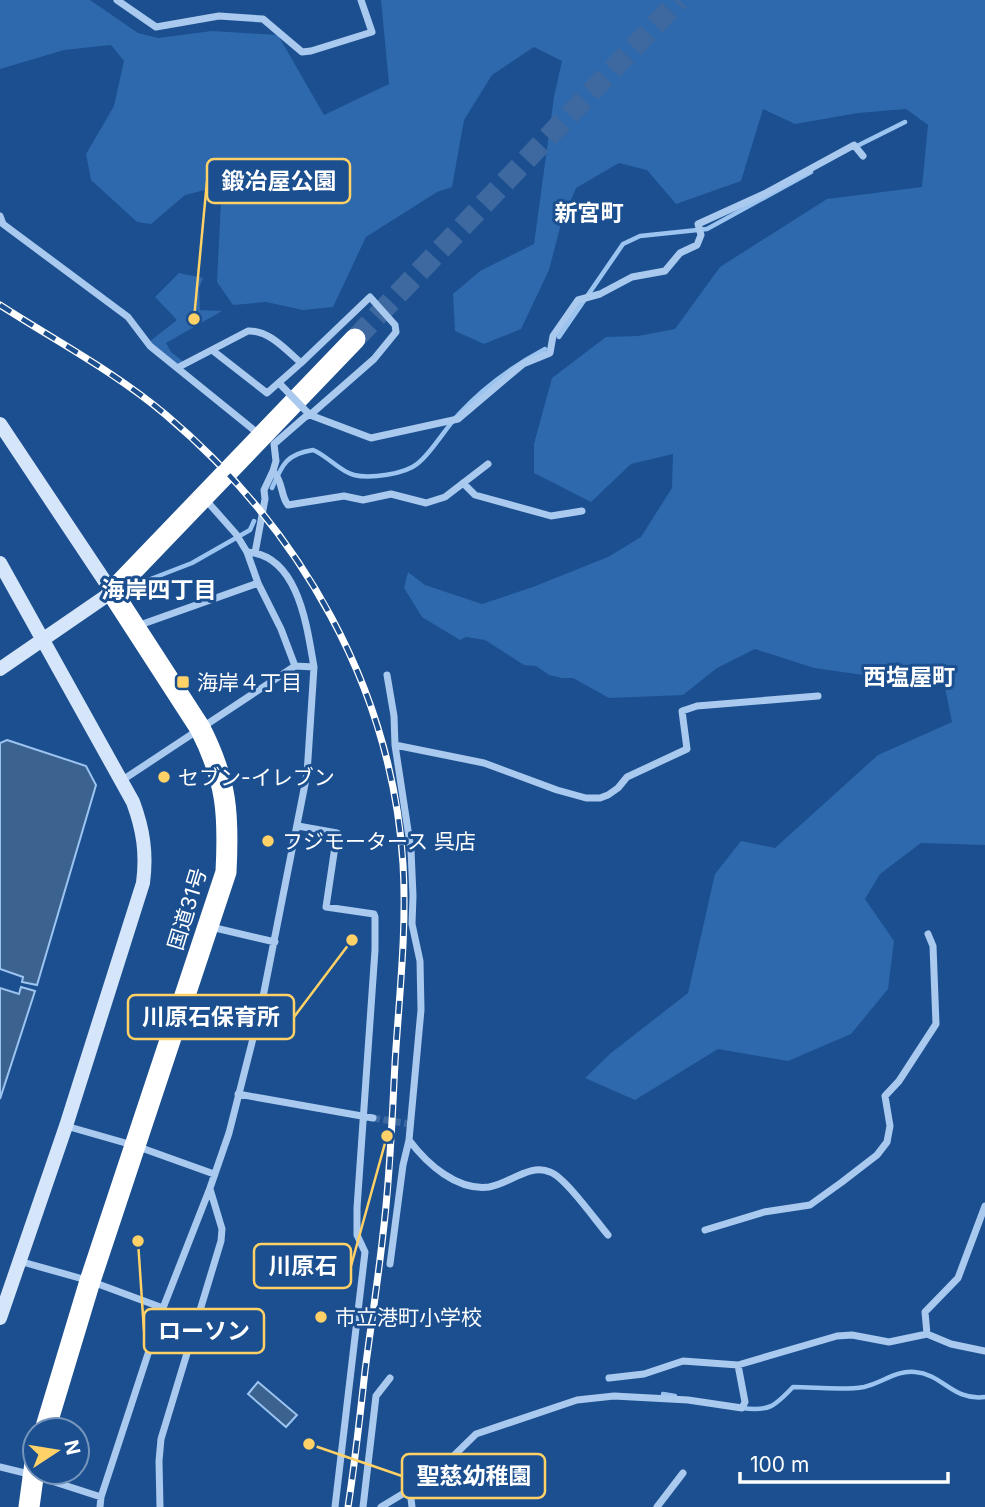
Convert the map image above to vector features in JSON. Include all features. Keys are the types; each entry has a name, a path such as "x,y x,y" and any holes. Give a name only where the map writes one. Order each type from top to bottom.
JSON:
{"highway":[{"path":"111,592 355,340"},
{"name":"国道31号","path":"49,1416 90,1281 226,872 227,806 217,767 200,728 111,592"},
{"path":"29,1507 32,1486"}],"street":[{"path":"117,0 156,27 219,16 263,19 302,52 372,32 361,0"},
{"path":"279,383 309,413 371,438 458,419 523,364 550,353 553,336 578,300 600,294 632,276 665,271 680,253 697,245 701,235 698,224 764,194 854,145 862,155"},
{"path":"0,216 3,224 128,317 150,346 261,436"},
{"path":"212,350 267,393 370,297 395,325 396,332 374,359 274,444 276,474 288,505 344,496 363,500 391,494 426,503 445,497 488,464"},
{"path":"177,368 248,331 258,330 301,363"},
{"path":"0,424 111,592 0,669"},
{"path":"276,474 264,490 265,499 251,552 258,583 281,629 295,666"},
{"path":"463,483 475,495 551,516 582,511"},
{"path":"100,1507 163,1308 229,1133 267,984 307,774 314,667 299,596 280,565 251,552 203,498"},
{"path":"0,563 132,802 141,825 146,858 143,883 0,1318"},
{"path":"134,628 258,583"},
{"path":"121,781 295,666 314,667"},
{"path":"387,676 394,716 399,780 408,825 413,895 412,924 420,974 421,1010 410,1140 403,1165 390,1264"},
{"path":"395,744 484,763 557,790 586,798 600,798 618,788 627,777 687,749 682,711 697,706 818,696"},
{"path":"298,826 337,833 326,907 374,914 375,917 375,950 358,1167 357,1234 365,1252 335,1507"},
{"path":"209,926 275,942"},
{"path":"705,1230 764,1212 810,1205 877,1155 887,1142 890,1126 885,1096 899,1081 936,1024 933,946 928,934"},
{"path":"238,1094 373,1118"},
{"path":"65,1126 136,1146 214,1174"},
{"path":"410,1140 445,1175 468,1186 490,1187 538,1169 553,1172 608,1235"},
{"path":"160,1507 161,1439 221,1241 222,1229 210,1188"},
{"path":"927,1334 925,1312 957,1278 985,1206"},
{"path":"19,1261 90,1281 163,1308"},
{"path":"609,1378 644,1374 683,1361 738,1365 837,1336 852,1335 888,1342 927,1334 951,1344 985,1351"},
{"path":"382,1507 434,1475 475,1434 577,1400 614,1396 688,1400 742,1408 745,1402 738,1365"},
{"path":"363,1507 376,1396 390,1378"},
{"path":"0,1467 21,1468"},
{"path":"657,1507 683,1473"},
{"path":"75,1486 101,1497"},
{"path":"410,1490 412,1507"}],"shaded area":[{"path":"0,0 90,0 138,33 158,38 212,31 278,35 324,115 389,84 381,0 985,0 985,845 921,843 880,874 865,899 894,941 888,989 851,1034 788,1061 718,1049 635,1100 585,1078 611,1053 688,993 715,874 741,841 775,848 878,755 952,722 943,678 863,675 814,668 755,649 717,668 683,695 609,698 573,678 549,675 536,666 524,665 485,640 466,637 460,640 422,617 404,588 408,572 425,585 482,604 608,557 641,537 672,488 673,454 631,464 591,502 534,473 534,444 552,378 606,337 638,336 675,329 720,267 827,199 922,187 928,125 906,109 858,113 795,124 763,109 741,181 676,204 647,170 619,163 576,188 561,224 549,270 521,329 484,344 455,331 453,294 480,271 534,244 554,97 562,61 534,47 492,75 464,120 452,187 437,192 366,237 333,307 303,310 266,302 233,305 217,282 221,201 205,190 185,195 151,224 137,222 91,180 86,154 114,106 124,61 111,45 64,50 0,69"},
{"path":"179,273 203,278 199,288 200,310 222,311 166,343 171,352 184,362 177,366 149,342 177,320 155,297"},
{"path":"7,740 86,766 96,785 37,985 22,982 23,977 0,969 0,743"},
{"path":"21,987 35,991 0,1099 0,988 19,994"},
{"path":"258,1382 297,1415 286,1427 248,1394"}],"waterway":[{"path":"855,147 905,122"},
{"path":"559,337 623,244 640,236 707,229 811,172"},
{"path":"272,488 286,462 297,454 313,450 354,475 387,475 412,468 428,454 454,419 488,386 545,349"},
{"path":"143,582 192,563 250,530 254,521"},
{"path":"742,1408 759,1409 771,1406 793,1387 864,1387 908,1372 933,1377 964,1395 985,1397"},
{"path":"663,1394 675,1396"}],"tunnel":[{"path":"355,339 679,0"},
{"path":"373,1118 410,1124"}],"railway":[{"path":"0,305 147,399 214,460 258,508 297,560 331,616 359,674 380,735 395,799 403,864 403,939 385,1213 348,1507"}],"place":[{"name":"鍛冶屋公園","path":"194,319"},
{"name":"海岸４丁目","path":"183,682"},
{"name":"セブン-イレブン","path":"164,777"},
{"name":"フジモータース 呉店","path":"268,841"},
{"name":"川原石保育所","path":"352,940"},
{"name":"川原石","path":"387,1136"},
{"name":"ローソン","path":"138,1241"},
{"name":"市立港町小学校","path":"321,1317"},
{"name":"聖慈幼稚園","path":"309,1444"}],"district":[{"name":"新宮町","path":"589,213"},
{"name":"海岸四丁目","path":"159,590"},
{"name":"西塩屋町","path":"909,677"}]}
